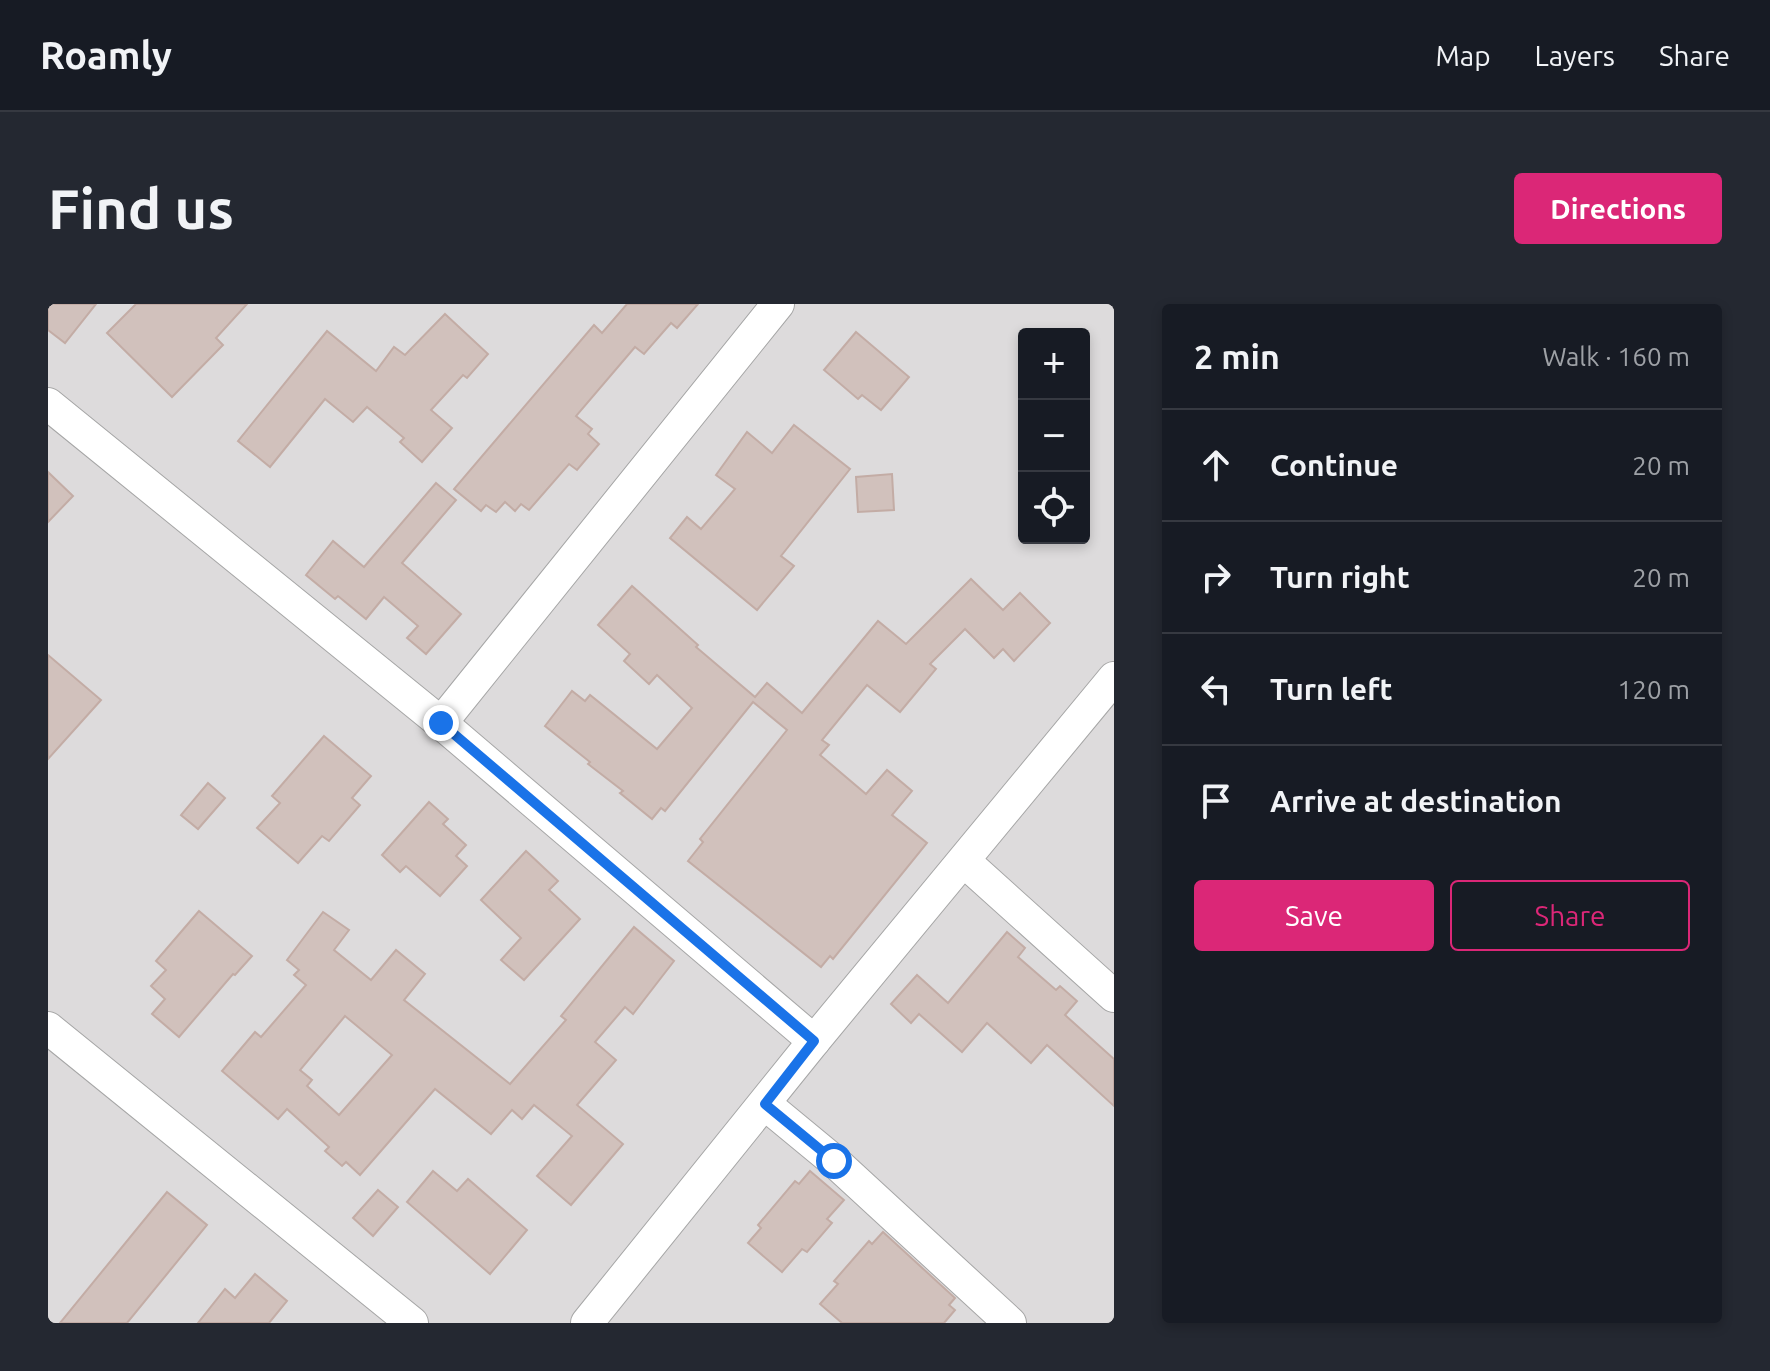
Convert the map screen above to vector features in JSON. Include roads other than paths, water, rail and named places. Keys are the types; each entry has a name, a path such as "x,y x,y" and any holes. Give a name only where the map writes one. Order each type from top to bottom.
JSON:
{"street":[{"path":"441,723 778,304"},
{"path":"48,404 441,723 814,1041"},
{"path":"587,1323 814,1041 1114,678"},
{"path":"964,861 1114,996"},
{"path":"48,1028 412,1323"},
{"path":"765,1104 834,1161 1010,1323"}]}
